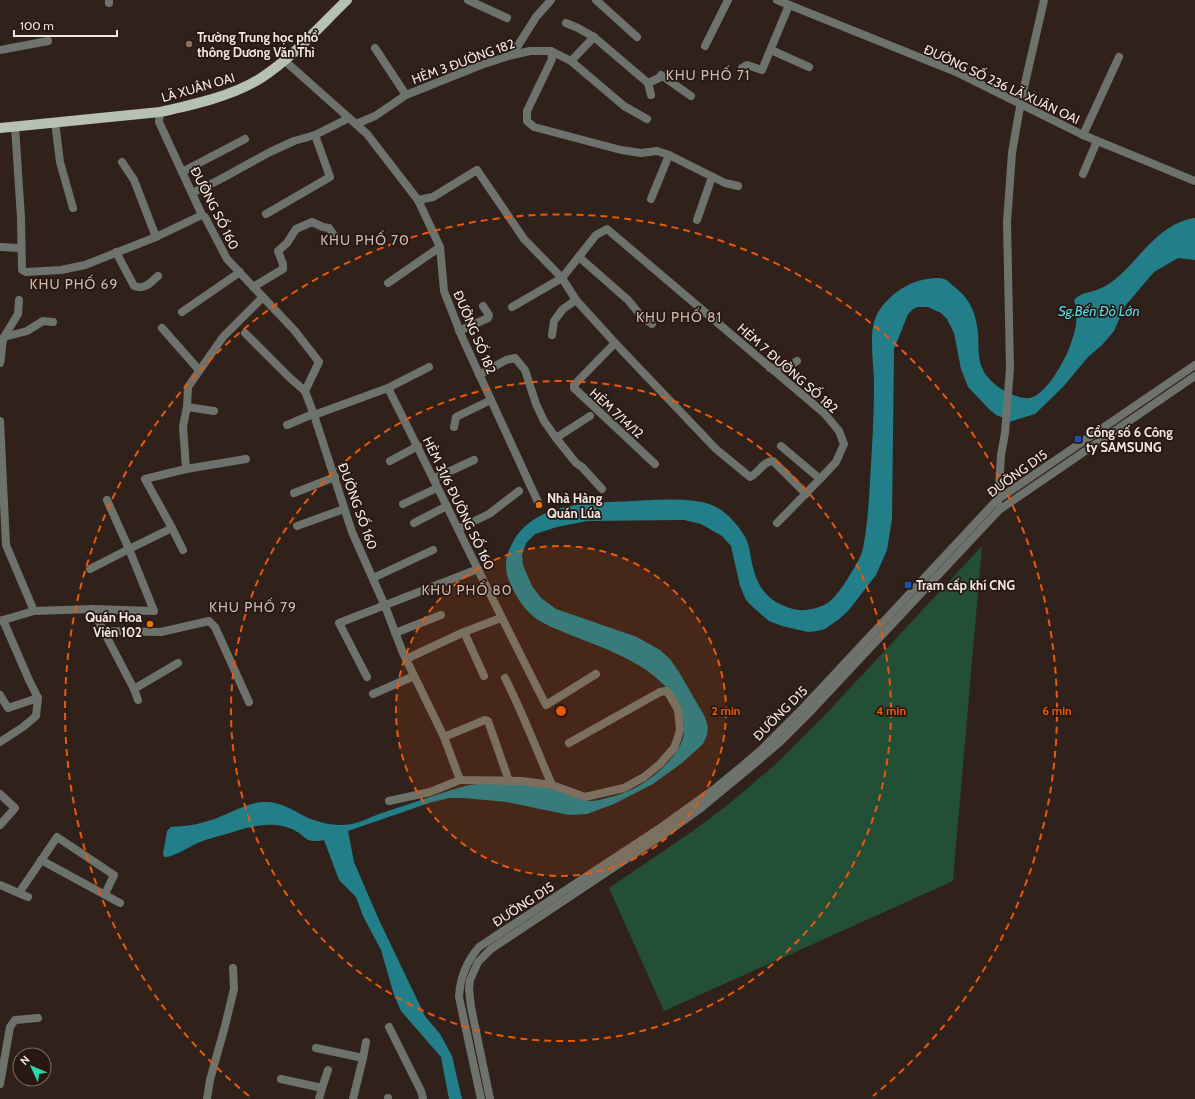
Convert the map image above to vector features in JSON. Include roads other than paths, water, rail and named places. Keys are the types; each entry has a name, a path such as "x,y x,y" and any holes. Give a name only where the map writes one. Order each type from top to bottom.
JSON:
{"main road":[{"name":"LÃ XUÂN OAI","path":"0,128 160,112 213,99 246,86 285,61 347,0"}],"street":[{"path":"468,0 507,18"},
{"path":"512,55 536,17 551,0"},
{"path":"596,0 637,36"},
{"path":"705,46 728,0"},
{"name":"ĐƯỜNG SỐ 236 LÃ XUÂN OAI","path":"777,0 956,72 1083,135 1195,181"},
{"path":"999,510 997,500 1001,455 1005,433 1010,368 1007,222 1012,153 1023,92 1044,0"},
{"path":"742,68 747,65 762,70 772,50 789,5"},
{"path":"566,23 594,37 648,83 651,95"},
{"path":"571,61 594,37"},
{"path":"0,50 48,41"},
{"path":"375,48 406,95"},
{"path":"772,50 809,67"},
{"name":"HẺM 3 ĐƯỜNG 182","path":"356,124 374,116 406,95 481,65 530,51 551,51"},
{"path":"551,51 571,61 624,106 647,119"},
{"path":"551,51 552,59 527,111 527,120 534,127 620,150 641,153 657,151 669,155 725,183 738,186"},
{"path":"1083,135 1119,57"},
{"path":"192,192 219,180 270,152 294,141 315,135 349,118 285,61"},
{"path":"648,83 659,78 661,75 691,96"},
{"name":"ĐƯỜNG SỐ 160","path":"160,112 159,122 202,215 205,217 227,259 295,331 319,362 305,391 335,477 344,509 352,532 385,606 406,659 444,737 460,780"},
{"name":"ĐƯỜNG SỐ 182","path":"349,118 367,134 418,200 440,247 444,291 479,375 538,502"},
{"path":"54,122 60,162 73,208"},
{"path":"15,126 21,218 22,270 26,272 61,270 85,265 156,237 202,215"},
{"path":"266,214 330,178 315,135"},
{"path":"182,172 245,139"},
{"path":"1083,174 1097,141"},
{"path":"651,199 669,155"},
{"path":"122,162 134,180 156,237"},
{"path":"418,200 433,197 477,170 524,239 562,278 576,300 716,449 750,477 753,476 767,462 770,460 773,461 806,494"},
{"path":"697,220 712,177"},
{"path":"253,287 283,269 283,264 278,251 287,243 296,229 312,222 329,228 336,238"},
{"name":"HẺM 7 ĐƯỜNG SỐ 182","path":"562,278 596,235 607,229 825,414 839,432 844,444 836,462 777,523"},
{"path":"0,247 21,248"},
{"path":"388,282 440,247"},
{"path":"116,252 134,286 139,288 146,287 158,276"},
{"path":"578,257 628,300 642,318 652,324"},
{"path":"182,312 240,272"},
{"path":"512,307 562,278"},
{"path":"186,469 183,426 187,406 188,387 223,337 263,297"},
{"path":"0,363 3,354 4,337 18,314 19,300"},
{"path":"552,335 554,321 563,309 576,300"},
{"path":"460,331 488,318 489,315 483,306"},
{"path":"4,337 27,330 43,321 53,322"},
{"path":"162,328 199,370"},
{"path":"245,333 305,391"},
{"name":"HẺM 7/14/12","path":"615,343 574,385 574,388 655,464"},
{"path":"479,375 506,360 515,358 525,370 536,404 544,421 576,464 582,467 602,489"},
{"path":"770,368 788,367 797,361"},
{"name":"ĐƯỜNG D15","path":"490,1099 470,1007 470,980 478,962 491,949 712,790 760,750 803,708 997,500 1195,365"},
{"path":"287,425 388,388 429,367"},
{"name":"ĐƯỜNG D15","path":"481,1099 459,996 461,979 472,955 485,942 569,893 695,813 729,786 780,742 808,714 999,510 1195,376"},
{"name":"HẺM 31/6 ĐƯỜNG SỐ 160","path":"388,388 418,446 501,618 546,705 596,674"},
{"path":"454,427 456,417 491,400"},
{"path":"187,406 214,411"},
{"path":"556,438 590,416"},
{"path":"0,421 6,545 34,612"},
{"path":"390,462 418,446"},
{"path":"781,446 820,479"},
{"path":"183,550 146,479 186,469 246,459"},
{"path":"433,479 474,460"},
{"path":"294,493 335,477"},
{"path":"403,504 437,488"},
{"path":"458,529 488,514 519,491"},
{"path":"0,742 23,727 36,716 38,698 2,620 34,612 92,609 154,611 107,500"},
{"path":"414,523 447,506"},
{"path":"298,526 344,509"},
{"path":"90,569 172,528"},
{"path":"372,578 433,550"},
{"path":"367,677 339,623 478,569"},
{"path":"92,609 134,689 138,700"},
{"path":"395,633 441,615"},
{"path":"406,659 464,632 501,618"},
{"path":"104,631 161,632 209,621 215,627 249,702"},
{"path":"464,632 484,676"},
{"path":"134,689 178,663"},
{"path":"373,694 414,676"},
{"path":"505,678 521,710 537,752 552,785"},
{"path":"389,801 430,792 460,780 522,781 552,785 585,797 624,788 652,771 674,748 680,730 678,710 666,691 660,692 569,744"},
{"path":"0,695 8,708 38,698"},
{"path":"444,737 485,720 488,721 509,781"},
{"path":"0,794 15,808 0,825"},
{"path":"19,893 57,837 114,875 105,894"},
{"path":"41,860 120,903"},
{"path":"0,885 28,897"},
{"path":"207,1099 210,1080 234,989 233,968"},
{"path":"0,1084 10,1027 15,1020 38,1018"},
{"path":"389,1027 421,1091 423,1099"},
{"path":"353,1099 366,1042"},
{"path":"316,1048 363,1058"},
{"path":"470,1050 480,1048"},
{"path":"319,1099 328,1070"},
{"path":"281,1079 322,1088"}],"water":[{"name":"Sg.Bến Đò Lớn","path":"1195,218 1195,260 1178,258 1154,272 1125,306 1114,331 1102,345 1088,357 1063,387 1035,414 1009,422 1006,419 996,415 968,387 961,369 954,333 947,319 941,313 928,307 918,307 913,309 908,314 894,349 892,519 887,550 876,575 848,611 825,629 808,632 782,626 769,621 746,600 740,586 731,546 722,536 701,524 684,520 587,521 557,527 535,534 526,543 522,555 523,565 532,586 541,598 556,609 637,637 660,650 670,659 679,672 705,717 708,727 707,735 703,744 682,763 653,784 614,804 587,814 569,815 507,802 449,798 429,803 348,831 354,862 379,920 425,1016 440,1034 452,1056 462,1099 449,1099 441,1057 401,1011 394,995 381,950 363,916 356,897 339,880 324,840 313,841 306,839 292,829 282,826 259,826 205,840 177,854 164,857 163,854 167,831 171,827 190,825 215,819 255,803 268,802 280,804 306,817 323,823 346,825 359,822 450,790 473,785 504,783 546,787 586,801 600,800 629,791 639,786 665,766 681,745 684,736 683,723 681,713 674,697 650,672 618,654 546,625 534,617 526,609 512,589 506,569 506,560 509,551 513,542 523,529 535,519 550,512 583,504 600,502 688,500 710,504 729,516 744,535 748,544 756,578 759,585 768,596 779,604 797,610 811,609 821,606 833,599 837,594 861,555 863,546 868,508 873,420 874,385 872,333 877,314 888,299 903,288 916,282 936,278 947,281 963,295 971,306 977,325 980,361 985,373 997,386 1012,395 1030,398 1042,391 1048,384 1068,352 1076,323 1074,300 1080,295 1101,288 1113,281 1150,244 1170,227 1182,221"}],"place":[{"name":"Trường Trung học phổ thông Dương Văn Thì","path":"189,44"},
{"name":"Cổng số 6 Công ty SAMSUNG","path":"1078,439"},
{"name":"Nhà Hàng Quán Lúa","path":"539,505"},
{"name":"Trạm cấp khí CNG","path":"908,585"},
{"name":"Quán Hoa Viên 102","path":"150,624"}],"district":[{"name":"KHU PHỐ 71","path":"708,75"},
{"name":"KHU PHỐ 70","path":"365,240"},
{"name":"KHU PHỐ 69","path":"74,284"},
{"name":"KHU PHỐ 81","path":"679,317"},
{"name":"KHU PHỐ 80","path":"467,590"},
{"name":"KHU PHỐ 79","path":"253,607"}]}
